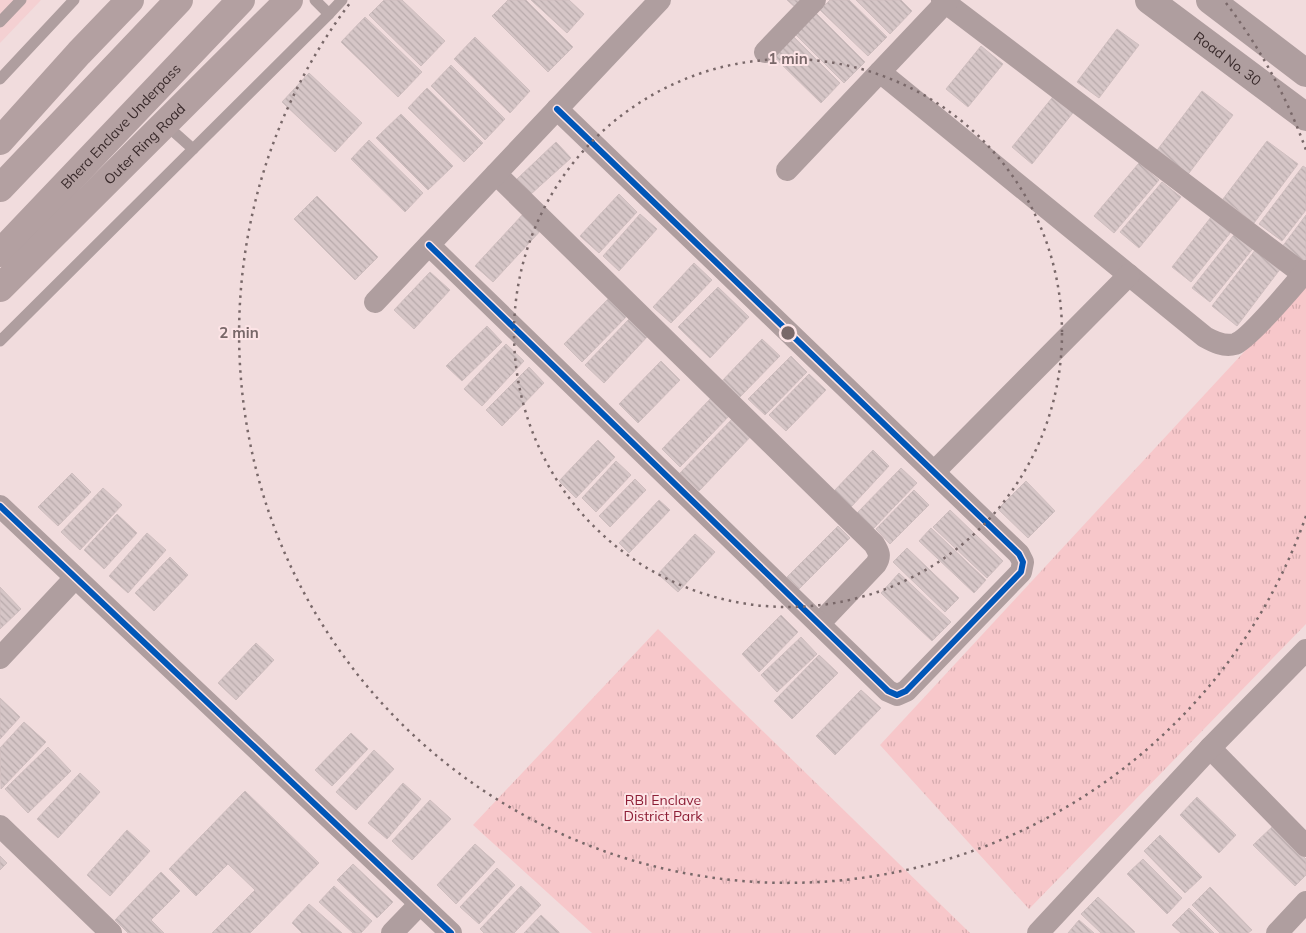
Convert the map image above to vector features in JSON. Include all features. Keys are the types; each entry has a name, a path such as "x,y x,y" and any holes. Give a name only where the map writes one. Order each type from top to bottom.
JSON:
{"main road":[{"path":"0,141 79,53 130,0"},
{"path":"0,188 179,0"},
{"name":"Bhera Enclave Underpass","path":"0,253 241,0"},
{"name":"Outer Ring Road","path":"0,288 289,0"}],"street":[{"path":"375,302 660,0"},
{"path":"765,52 815,0"},
{"name":"Road No. 30","path":"1149,0 1306,117"},
{"path":"1210,0 1306,72"},
{"path":"787,170 945,1 1305,272 1252,330 1235,344 1218,344 1205,337 880,72"},
{"path":"429,245 888,691 897,695 906,691 1021,572 1024,562 1019,554 557,109"},
{"path":"496,174 874,544 880,558 876,564 819,624"},
{"path":"934,472 1129,275"},
{"path":"0,506 451,933"},
{"path":"0,658 75,578"},
{"path":"1038,933 1210,748 1306,650"},
{"path":"1210,748 1306,846"},
{"path":"0,826 111,933"},
{"path":"1277,933 1306,902"},
{"path":"392,933 420,904"}],"lane":[{"path":"0,22 21,0"},
{"path":"0,79 74,0"},
{"path":"315,0 329,14"},
{"path":"0,341 342,0"},
{"path":"165,124 193,149"}],"shaded area":[{"path":"0,0 41,0 0,43"}],"green space":[{"path":"1306,285 1306,624 1029,909 880,745"},
{"name":"RBI Enclave District Park","path":"658,629 970,933 592,933 473,825"}],"building":[{"path":"384,0 402,0 445,41 421,66 369,15"},
{"path":"508,0 526,0 573,47 548,72 492,16"},
{"path":"531,0 569,0 584,14 567,33"},
{"path":"787,0 806,0 797,9"},
{"path":"830,0 849,0 887,37 868,56 820,10"},
{"path":"856,0 901,0 912,11 890,34"},
{"path":"815,12 865,62 844,83 794,33"},
{"path":"365,17 422,72 398,97 341,42"},
{"path":"1117,29 1139,45 1099,98 1077,82"},
{"path":"475,37 530,91 510,113 454,59"},
{"path":"794,37 840,83 821,103 774,57"},
{"path":"981,46 1003,64 968,107 946,89"},
{"path":"451,65 505,119 485,140 431,86"},
{"path":"309,73 362,123 335,152 282,102"},
{"path":"427,88 483,143 464,162 408,108"},
{"path":"1202,91 1233,115 1186,177 1155,153"},
{"path":"1056,93 1076,109 1032,164 1012,147"},
{"path":"401,114 453,166 428,190 376,138"},
{"path":"369,140 423,193 405,212 351,159"},
{"path":"1267,141 1298,164 1254,223 1223,199"},
{"path":"556,142 571,158 531,194 517,179"},
{"path":"1139,163 1159,180 1114,233 1094,216"},
{"path":"1303,166 1306,168 1306,210 1282,241 1259,224"},
{"path":"1162,182 1181,197 1139,248 1120,232"},
{"path":"619,194 637,212 599,253 580,236"},
{"path":"317,196 378,257 355,280 294,219"},
{"path":"525,212 543,228 493,282 475,266"},
{"path":"1215,212 1235,227 1191,282 1172,267"},
{"path":"640,214 657,229 619,271 603,256"},
{"path":"1306,215 1306,260 1303,263 1282,247"},
{"path":"1237,231 1255,246 1210,302 1192,288"},
{"path":"1256,249 1281,268 1237,326 1212,306"},
{"path":"694,263 712,280 671,323 653,307"},
{"path":"430,272 450,290 414,329 394,310"},
{"path":"718,287 749,317 710,358 678,327"},
{"path":"612,295 630,313 582,362 564,344"},
{"path":"629,319 648,336 604,383 585,365"},
{"path":"487,326 502,342 462,381 446,366"},
{"path":"762,339 780,356 738,399 721,382"},
{"path":"506,344 524,361 482,406 464,389"},
{"path":"791,356 807,372 765,415 748,399"},
{"path":"661,361 680,380 638,423 619,404"},
{"path":"529,367 544,383 502,426 486,410"},
{"path":"809,374 826,390 786,431 769,415"},
{"path":"712,397 731,414 680,467 662,449"},
{"path":"735,416 754,433 699,491 680,473"},
{"path":"598,440 615,457 576,498 559,481"},
{"path":"873,450 889,466 851,507 834,491"},
{"path":"616,461 631,475 596,512 582,498"},
{"path":"901,468 917,483 873,529 857,513"},
{"path":"72,473 91,492 58,526 38,507"},
{"path":"635,479 646,490 610,527 599,516"},
{"path":"1026,481 1055,511 1028,538 998,509"},
{"path":"103,488 122,505 80,550 61,532"},
{"path":"914,490 929,505 890,544 876,529"},
{"path":"659,500 670,510 629,553 619,543"},
{"path":"950,510 1003,561 987,578 933,527"},
{"path":"117,514 137,533 104,569 84,550"},
{"path":"838,526 850,538 799,589 787,577"},
{"path":"931,528 986,580 974,593 919,541"},
{"path":"147,533 166,550 128,593 109,576"},
{"path":"695,534 715,552 678,592 658,574"},
{"path":"907,548 959,598 945,612 893,562"},
{"path":"170,557 188,575 154,611 135,593"},
{"path":"899,573 951,622 932,641 881,593"},
{"path":"0,587 21,609 0,629"},
{"path":"781,615 798,632 759,672 742,654"},
{"path":"801,637 817,654 777,692 761,675"},
{"path":"256,643 274,660 236,700 218,683"},
{"path":"819,655 838,673 792,719 774,701"},
{"path":"861,690 881,708 835,755 816,736"},
{"path":"0,698 20,717 0,739"},
{"path":"24,722 46,742 1,789 0,748"},
{"path":"351,733 368,749 332,786 315,770"},
{"path":"48,747 71,771 28,813 5,789"},
{"path":"374,750 394,769 356,810 336,792"},
{"path":"80,773 100,792 58,838 37,819"},
{"path":"403,783 421,799 387,839 368,823"},
{"path":"245,791 319,863 250,933 212,933 255,890 228,864 196,896 169,869"},
{"path":"1197,797 1236,835 1219,853 1180,815"},
{"path":"430,800 451,819 412,860 392,841"},
{"path":"1273,826 1306,859 1306,875 1295,886 1253,845"},
{"path":"127,830 150,851 110,896 87,875"},
{"path":"1160,835 1202,877 1185,893 1144,851"},
{"path":"475,844 495,862 456,904 437,885"},
{"path":"0,856 7,863 0,870"},
{"path":"1143,859 1182,898 1167,914 1127,874"},
{"path":"353,864 393,902 377,918 337,880"},
{"path":"497,868 515,885 479,924 460,907"},
{"path":"161,872 180,891 151,920 164,933 128,933 115,920"},
{"path":"334,886 372,921 361,933 353,933 319,902"},
{"path":"521,886 541,905 514,933 484,933 480,929"},
{"path":"1210,887 1252,930 1248,933 1220,933 1192,905"},
{"path":"1098,897 1135,932 1101,933 1081,914"},
{"path":"309,904 342,933 302,933 292,923"},
{"path":"1189,908 1214,933 1181,933 1172,925"},
{"path":"541,915 559,932 559,933 524,933"},
{"path":"1079,920 1094,933 1068,933"}],"cycle path":[{"path":"429,245 888,691 897,695 906,691 1021,572 1023,562 1019,554 557,109"},
{"path":"0,506 451,933"}]}
